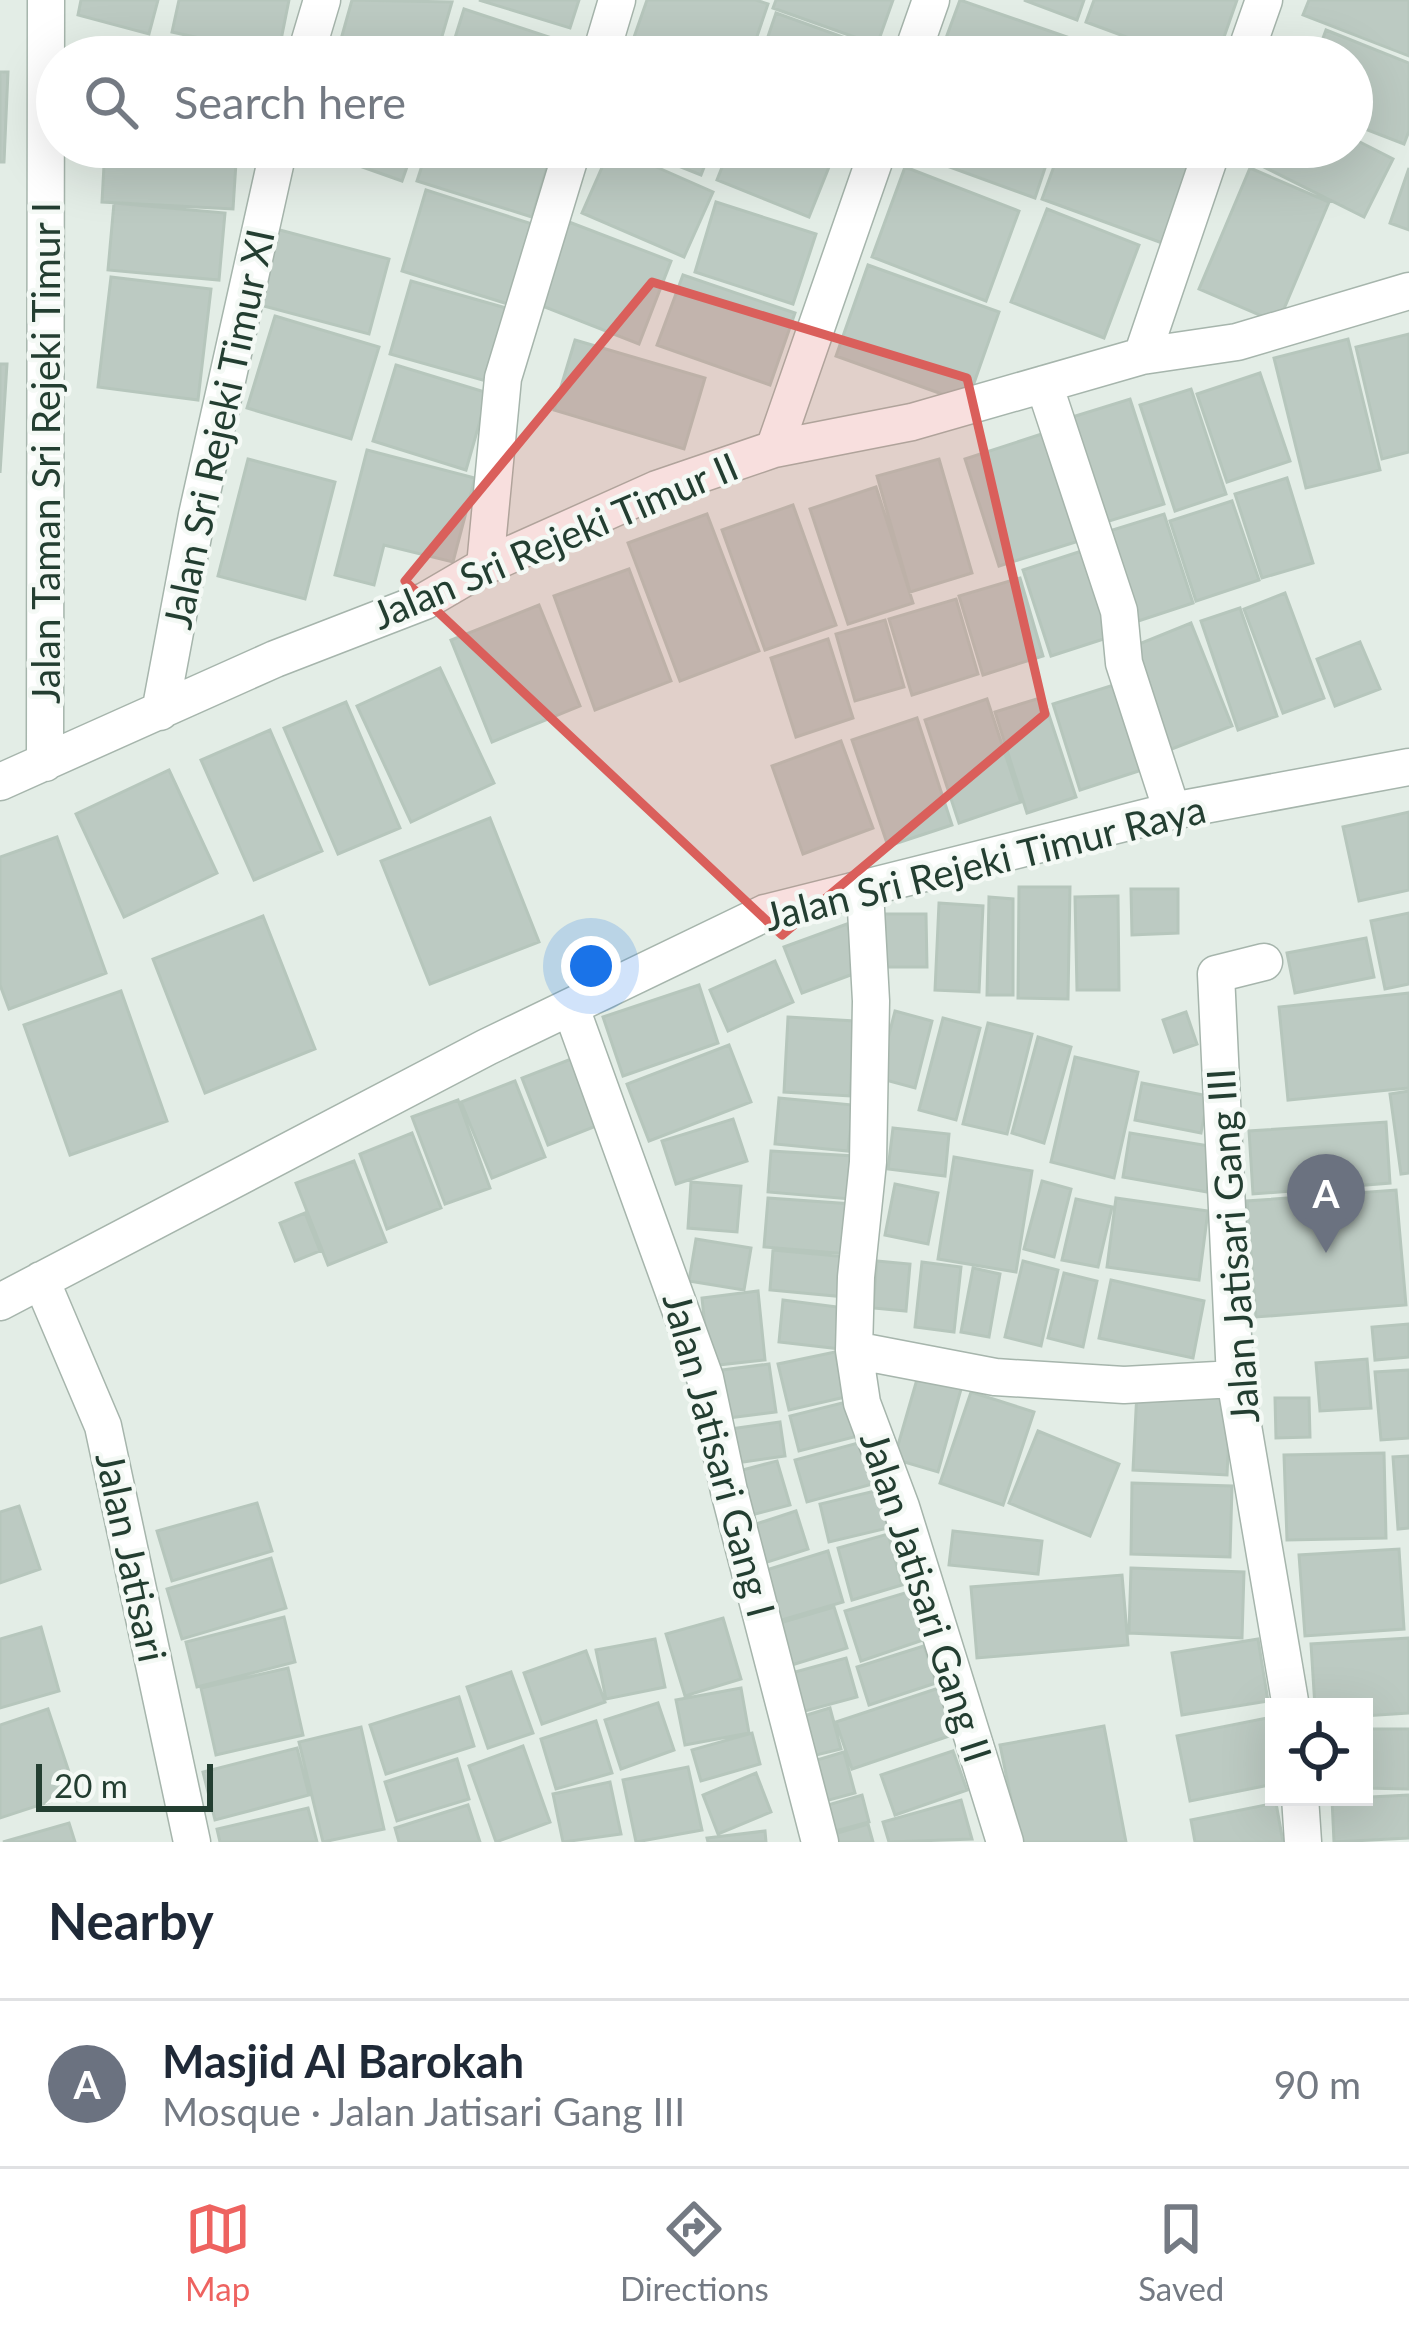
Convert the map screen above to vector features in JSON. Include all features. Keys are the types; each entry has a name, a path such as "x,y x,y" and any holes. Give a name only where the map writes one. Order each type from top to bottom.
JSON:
{"street":[{"name":"Jalan Taman Sri Rejeki Timur I","path":"46,0 46,36"},
{"path":"311,36 322,0"},
{"path":"605,36 616,0"},
{"path":"918,36 931,0"},
{"path":"1251,36 1264,0"},
{"name":"Jalan Taman Sri Rejeki Timur I","path":"45,763 46,168"},
{"name":"Jalan Sri Rejeki Timur XI","path":"160,712 197,515 275,168"},
{"path":"484,566 503,378 567,168"},
{"path":"773,449 872,168"},
{"path":"1142,356 1207,168"},
{"name":"Jalan Sri Rejeki Timur II","path":"0,782 275,659 424,601 484,566 657,489 773,449 912,422 1142,356 1237,342 1409,291"},
{"path":"1044,384 1118,611 1124,663 1172,811"},
{"name":"Jalan Sri Rejeki Timur Raya","path":"0,1302 487,1047 766,913 1172,811 1409,767"},
{"name":"Jalan Jatisari Gang II","path":"865,891 872,1001 868,1162 854,1350 862,1403 902,1507 1005,1842"},
{"name":"Jalan Jatisari Gang III","path":"1264,962 1216,974 1235,1379 1289,1698"},
{"name":"Jalan Jatisari Gang I","path":"571,1008 706,1378 729,1491 820,1842"},
{"name":"Jalan Jatisari","path":"41,1280 103,1426 192,1842"},
{"path":"854,1350 995,1377 1124,1385 1235,1379"},
{"path":"1301,1806 1304,1842"}],"highlighted area":[{"path":"652,282 967,378 1045,714 782,935 405,581"}],"building":[{"path":"81,0 158,0 149,34 78,15"},
{"path":"179,0 289,0 282,36 172,32"},
{"path":"352,0 452,2 442,36 342,36"},
{"path":"479,0 579,0 570,28"},
{"path":"647,0 756,0 768,4 757,36 634,36"},
{"path":"776,0 893,0 880,36 852,36 773,8"},
{"path":"960,0 1064,36 947,36"},
{"path":"1024,0 1084,0 1077,20"},
{"path":"1094,0 1237,0 1224,36 1124,36 1086,22"},
{"path":"1309,0 1409,0 1409,56 1373,42 1373,36 1357,36 1303,15"},
{"path":"464,9 546,36 456,36"},
{"path":"776,13 840,36 768,36"},
{"path":"1373,49 1409,63 1409,131 1404,144 1373,132"},
{"path":"0,72 8,72 4,162 0,162"},
{"path":"1373,149 1393,159 1364,217 1266,168 1373,168"},
{"path":"104,168 236,168 233,209 102,202"},
{"path":"365,168 407,168 402,181"},
{"path":"421,168 547,168 532,217 417,181"},
{"path":"602,168 659,168 713,192 684,257 582,213"},
{"path":"722,168 829,168 809,217 717,180"},
{"path":"905,168 1019,211 986,301 872,257"},
{"path":"952,168 1045,168 1035,198"},
{"path":"1053,168 1192,169 1165,244 1042,199"},
{"path":"1250,168 1329,202 1278,323 1199,289"},
{"path":"1409,168 1409,230 1390,223"},
{"path":"426,190 532,224 508,304 402,271"},
{"path":"716,202 816,234 793,304 695,272"},
{"path":"114,203 225,213 219,280 108,270"},
{"path":"1047,209 1139,245 1104,338 1011,302"},
{"path":"569,222 671,261 639,344 537,304"},
{"path":"276,229 389,259 369,334 256,304"},
{"path":"868,265 999,312 967,403 836,356"},
{"path":"683,275 795,313 770,385 657,345"},
{"path":"111,277 211,289 198,400 98,387"},
{"path":"411,281 513,310 493,383 390,354"},
{"path":"275,316 379,347 351,439 247,408"},
{"path":"1409,334 1409,452 1382,459 1356,347"},
{"path":"1348,339 1380,470 1306,488 1274,358"},
{"path":"575,340 705,378 684,449 554,410"},
{"path":"0,364 7,364 0,473"},
{"path":"396,365 488,393 466,470 373,441"},
{"path":"1260,373 1290,461 1227,482 1197,394"},
{"path":"1191,389 1226,494 1175,511 1140,405"},
{"path":"1130,399 1164,504 1103,523 1069,418"},
{"path":"1048,432 1082,540 999,566 965,459"},
{"path":"367,450 475,478 453,562 384,545 374,585 335,575"},
{"path":"248,459 335,482 305,599 218,576"},
{"path":"939,459 972,573 910,592 877,476"},
{"path":"1287,478 1313,563 1262,578 1235,494"},
{"path":"876,487 913,603 848,624 810,509"},
{"path":"1232,501 1259,580 1196,601 1170,521"},
{"path":"793,505 836,625 765,650 722,530"},
{"path":"707,514 759,651 680,681 628,543"},
{"path":"1164,514 1193,603 1132,623 1103,533"},
{"path":"1088,549 1116,635 1051,656 1023,570"},
{"path":"629,569 671,681 595,710 554,596"},
{"path":"1020,578 1043,656 983,675 959,596"},
{"path":"1285,593 1324,698 1283,713 1244,609"},
{"path":"956,599 978,674 912,695 889,619"},
{"path":"539,605 580,706 492,742 451,640"},
{"path":"1240,608 1277,716 1238,730 1201,621"},
{"path":"885,620 904,687 855,701 836,634"},
{"path":"1191,623 1232,726 1169,750 1129,648"},
{"path":"828,639 853,718 796,737 771,658"},
{"path":"1360,642 1380,689 1335,706 1317,659"},
{"path":"440,668 494,783 411,822 357,706"},
{"path":"1123,682 1151,767 1080,790 1053,704"},
{"path":"1043,697 1076,797 1027,813 995,712"},
{"path":"987,699 1021,802 959,823 925,720"},
{"path":"346,702 400,828 338,854 284,728"},
{"path":"917,718 952,825 888,846 852,740"},
{"path":"270,730 322,851 254,880 201,760"},
{"path":"841,741 873,828 803,854 772,766"},
{"path":"169,770 217,873 124,917 76,814"},
{"path":"1409,812 1409,890 1359,901 1343,827"},
{"path":"490,818 539,942 430,984 381,861"},
{"path":"57,837 106,973 9,1009 0,985 0,857"},
{"path":"1019,887 1070,887 1068,999 1018,998"},
{"path":"1131,889 1178,889 1178,933 1132,935"},
{"path":"1118,896 1119,990 1077,990 1075,897"},
{"path":"989,897 1013,899 1013,995 987,995"},
{"path":"939,903 983,906 979,992 935,990"},
{"path":"1409,913 1409,984 1385,989 1371,921"},
{"path":"883,914 926,914 927,967 883,967"},
{"path":"263,916 315,1049 205,1093 153,959"},
{"path":"847,924 864,970 802,993 784,947"},
{"path":"1366,938 1374,977 1295,993 1287,953"},
{"path":"775,961 793,1002 728,1031 710,990"},
{"path":"699,985 718,1043 623,1076 603,1017"},
{"path":"121,991 167,1121 70,1155 24,1025"},
{"path":"1409,993 1409,1088 1288,1100 1279,1007"},
{"path":"895,1011 932,1021 915,1088 878,1078"},
{"path":"1186,1012 1197,1044 1174,1052 1163,1020"},
{"path":"788,1017 854,1021 850,1096 784,1092"},
{"path":"943,1018 980,1028 956,1120 919,1110"},
{"path":"988,1023 1032,1034 1007,1134 963,1124"},
{"path":"1038,1037 1071,1047 1044,1143 1012,1133"},
{"path":"729,1045 751,1102 649,1141 627,1084"},
{"path":"579,1056 604,1123 548,1145 522,1078"},
{"path":"1075,1057 1138,1072 1114,1178 1051,1162"},
{"path":"515,1081 545,1157 492,1178 461,1102"},
{"path":"1142,1083 1208,1096 1201,1133 1135,1120"},
{"path":"1409,1091 1409,1173 1401,1174 1390,1094"},
{"path":"779,1098 853,1105 848,1151 775,1144"},
{"path":"458,1100 490,1188 445,1204 412,1117"},
{"path":"733,1119 747,1161 676,1184 662,1141"},
{"path":"1386,1122 1390,1183 1253,1194 1249,1131"},
{"path":"893,1128 949,1134 945,1176 888,1169"},
{"path":"412,1133 441,1208 387,1229 360,1154"},
{"path":"1130,1133 1215,1147 1207,1192 1123,1177"},
{"path":"771,1151 854,1156 850,1199 768,1192"},
{"path":"954,1157 1032,1171 1016,1272 938,1259"},
{"path":"354,1161 386,1242 328,1265 296,1183"},
{"path":"1042,1181 1071,1189 1054,1257 1024,1249"},
{"path":"691,1182 741,1186 737,1232 688,1228"},
{"path":"895,1184 938,1193 928,1244 885,1235"},
{"path":"1396,1190 1406,1305 1256,1317 1247,1201"},
{"path":"768,1198 852,1204 849,1254 764,1247"},
{"path":"1116,1198 1208,1211 1199,1280 1107,1267"},
{"path":"1076,1199 1112,1207 1098,1267 1062,1260"},
{"path":"305,1213 320,1251 295,1261 280,1223"},
{"path":"696,1239 751,1248 744,1290 689,1281"},
{"path":"773,1250 848,1257 846,1297 770,1290"},
{"path":"877,1261 910,1264 906,1311 873,1308"},
{"path":"1023,1261 1058,1270 1041,1346 1005,1337"},
{"path":"922,1262 961,1267 954,1332 915,1327"},
{"path":"973,1268 1000,1274 989,1337 961,1332"},
{"path":"1064,1273 1097,1281 1083,1347 1048,1338"},
{"path":"1111,1280 1204,1301 1193,1358 1099,1338"},
{"path":"758,1291 765,1360 709,1366 702,1298"},
{"path":"783,1300 845,1308 841,1349 779,1342"},
{"path":"1409,1324 1409,1357 1375,1360 1372,1327"},
{"path":"835,1352 845,1397 789,1410 778,1364"},
{"path":"1367,1359 1371,1408 1320,1411 1316,1363"},
{"path":"769,1364 776,1412 720,1419 714,1371"},
{"path":"920,1369 963,1382 938,1472 894,1459"},
{"path":"1409,1370 1409,1438 1381,1440 1375,1372"},
{"path":"1137,1391 1231,1395 1227,1475 1133,1470"},
{"path":"971,1392 1034,1412 1003,1505 940,1483"},
{"path":"1275,1398 1309,1398 1310,1437 1276,1438"},
{"path":"854,1400 862,1435 799,1451 790,1416"},
{"path":"780,1422 785,1456 729,1464 723,1430"},
{"path":"1038,1431 1119,1464 1090,1536 1009,1503"},
{"path":"869,1440 880,1482 807,1502 795,1460"},
{"path":"1384,1453 1386,1538 1287,1540 1284,1455"},
{"path":"1409,1456 1409,1528 1398,1529 1393,1457"},
{"path":"777,1461 790,1505 744,1517 731,1473"},
{"path":"1132,1483 1232,1486 1230,1557 1131,1554"},
{"path":"879,1490 888,1528 829,1542 820,1504"},
{"path":"257,1503 272,1551 172,1581 157,1531"},
{"path":"19,1506 40,1569 0,1583 0,1512"},
{"path":"796,1511 808,1549 758,1565 747,1527"},
{"path":"953,1531 1042,1541 1038,1574 949,1565"},
{"path":"888,1534 902,1585 852,1600 838,1548"},
{"path":"1399,1549 1404,1629 1305,1636 1299,1555"},
{"path":"828,1551 843,1602 775,1622 760,1572"},
{"path":"271,1558 286,1608 182,1639 167,1589"},
{"path":"1131,1568 1244,1572 1242,1638 1129,1633"},
{"path":"1122,1575 1128,1645 977,1658 971,1587"},
{"path":"908,1592 923,1640 861,1661 845,1611"},
{"path":"834,1607 847,1648 785,1667 773,1625"},
{"path":"284,1617 295,1662 197,1687 186,1642"},
{"path":"723,1618 741,1679 685,1696 666,1634"},
{"path":"41,1627 59,1691 0,1708 0,1639"},
{"path":"1409,1638 1409,1713 1373,1715 1373,1698 1314,1698 1311,1644"},
{"path":"655,1639 665,1687 606,1699 596,1650"},
{"path":"1258,1639 1268,1698 1182,1715 1172,1653"},
{"path":"924,1646 936,1683 869,1705 857,1667"},
{"path":"586,1651 605,1702 542,1724 524,1673"},
{"path":"846,1658 857,1697 794,1714 784,1675"},
{"path":"288,1668 303,1735 216,1755 201,1688"},
{"path":"511,1672 533,1733 488,1748 467,1687"},
{"path":"741,1688 749,1733 685,1745 676,1700"},
{"path":"939,1688 955,1734 852,1769 836,1722"},
{"path":"459,1697 474,1746 386,1774 370,1725"},
{"path":"658,1703 674,1750 621,1769 605,1720"},
{"path":"830,1708 841,1749 808,1757 797,1718"},
{"path":"48,1709 76,1793 0,1818 0,1725"},
{"path":"1265,1718 1265,1786 1190,1801 1177,1736"},
{"path":"596,1721 612,1773 556,1789 541,1739"},
{"path":"1104,1726 1126,1842 1020,1842 1000,1745"},
{"path":"361,1727 384,1829 323,1842 299,1742"},
{"path":"1373,1729 1409,1729 1409,1789 1373,1788"},
{"path":"752,1733 760,1764 701,1781 692,1750"},
{"path":"523,1746 550,1822 496,1842 469,1766"},
{"path":"297,1748 309,1795 215,1820 203,1772"},
{"path":"953,1751 967,1790 895,1815 881,1775"},
{"path":"844,1752 855,1793 818,1803 807,1763"},
{"path":"457,1759 469,1799 397,1821 385,1782"},
{"path":"688,1767 702,1830 636,1842 623,1780"},
{"path":"756,1773 771,1812 718,1834 703,1795"},
{"path":"610,1782 621,1834 563,1842 553,1794"},
{"path":"862,1795 869,1822 828,1833 821,1807"},
{"path":"1409,1795 1409,1838 1334,1842 1332,1806 1373,1806 1373,1797"},
{"path":"961,1800 972,1839 889,1842 883,1822"},
{"path":"468,1805 480,1842 399,1842 395,1828"},
{"path":"1277,1806 1283,1842 1195,1842 1191,1820"},
{"path":"308,1808 317,1842 220,1842 217,1829"},
{"path":"69,1823 75,1842 3,1842"},
{"path":"868,1824 873,1842 825,1842 824,1837"},
{"path":"765,1831 766,1842 708,1842 707,1838"}],"place":[{"name":"Masjid Al Barokah","path":"1326,1253"}]}
